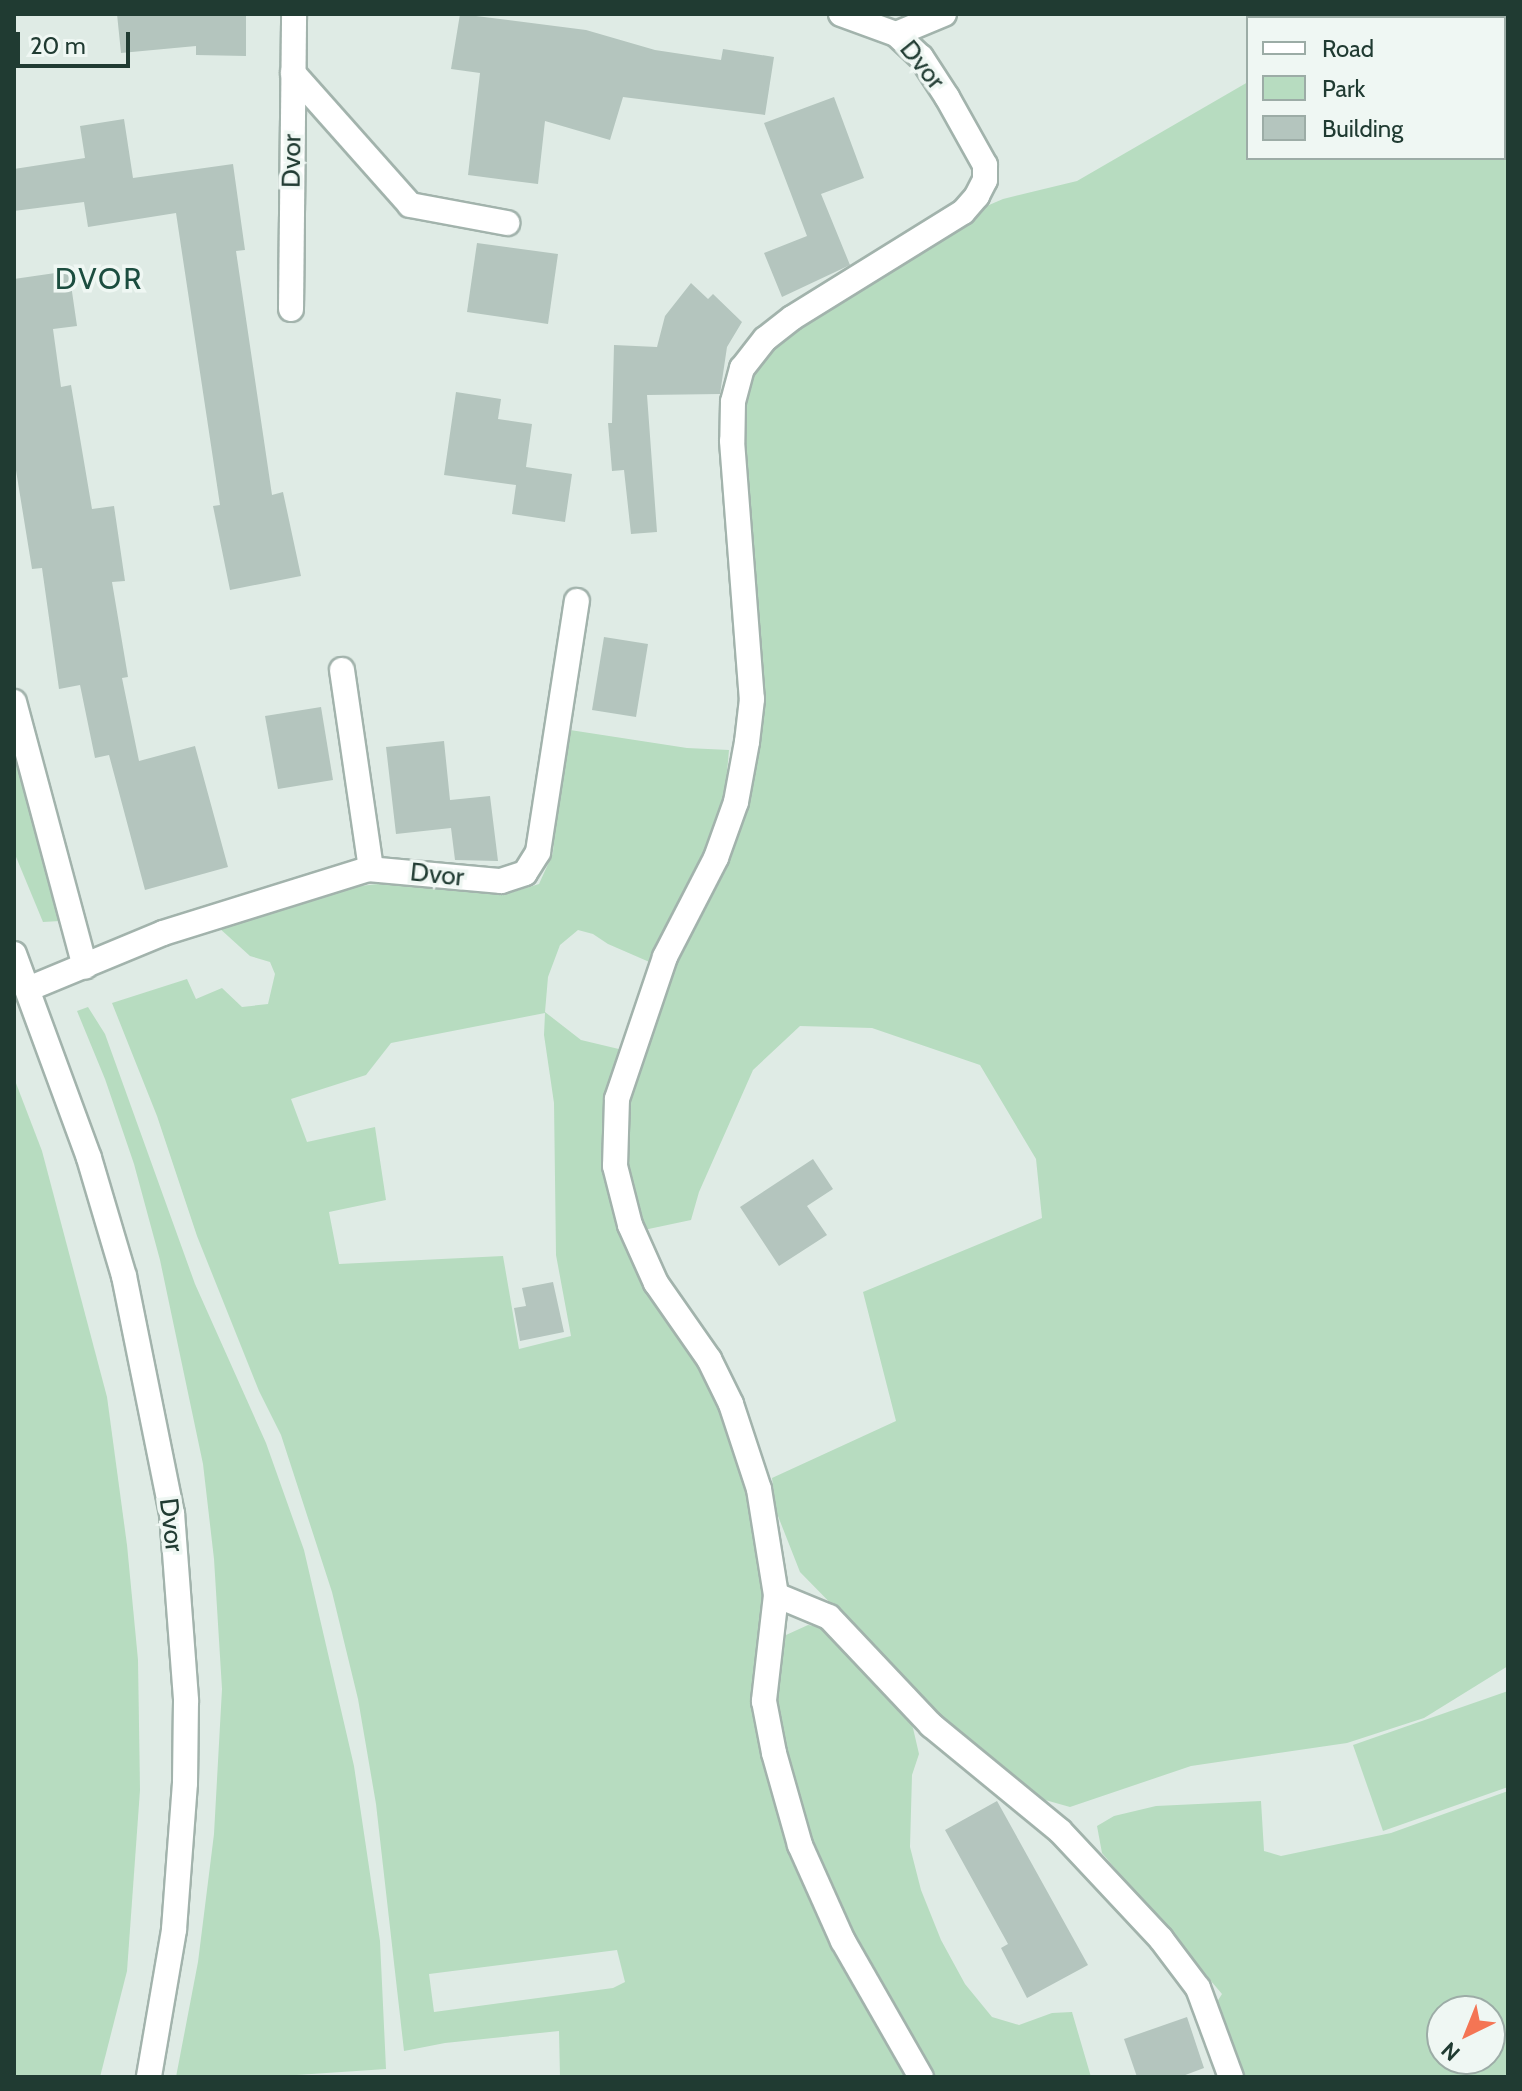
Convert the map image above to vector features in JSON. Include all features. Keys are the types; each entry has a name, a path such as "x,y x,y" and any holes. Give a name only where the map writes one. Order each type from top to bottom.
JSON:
{"street":[{"name":"Dvor","path":"291,309 294,14"},
{"name":"Dvor","path":"841,14 896,34 921,57 985,165 985,180 977,196 947,224 792,318 765,339 742,368 733,402 732,441 752,699 747,742 736,802 716,858 665,957 617,1099 615,1166 630,1225 656,1283 709,1359 731,1404 759,1489 776,1595 764,1701 774,1753 800,1845 843,1941 921,2077"},
{"name":"Dvor","path":"896,34 944,14"},
{"path":"293,73 410,205 507,223"},
{"name":"Dvor","path":"28,989 163,933 371,869 501,881 525,873 538,852 577,601"},
{"path":"342,670 371,869"},
{"path":"14,702 85,967"},
{"name":"Dvor","path":"14,954 89,1158 124,1276 172,1513 186,1701 185,1783 174,1930 149,2077"},
{"path":"776,1595 829,1617 931,1725 1060,1831 1161,1939 1198,1988 1231,2077"}],"green space":[{"path":"1508,41 1508,1666 1424,1718 1347,1743 1191,1766 1070,1807 1031,1796 987,1763 800,1572 776,1511 772,1478 896,1421 863,1292 1042,1218 1036,1159 980,1065 872,1028 800,1026 753,1070 699,1192 691,1220 639,1231 624,1172 626,1100 691,918 747,801 764,708 759,614 747,550 736,412 757,361 792,332 975,211 1003,199 1077,181 1246,83 1246,160 1506,160"},
{"path":"570,730 687,748 729,750 724,806 703,862 654,964 593,934 578,930 560,945 548,977 545,1012 581,1040 623,1050 606,1168 632,1260 718,1396 742,1464 762,1557 762,1603 755,1667 757,1721 779,1817 837,1949 910,2077 560,2077 559,2031 445,2043 404,2051 376,1804 358,1699 332,1592 281,1435 259,1391 197,1236 157,1116 112,1003 187,979 196,999 222,988 242,1007 268,1004 275,974 270,962 250,956 218,927 337,889 393,882 506,894 539,884 553,853 555,818","holes":["545,1013 544,1035 554,1103 556,1255 571,1336 519,1349 503,1256 339,1264 329,1212 386,1200 375,1127 307,1142 291,1099 366,1075 391,1043","617,1950 625,1982 613,1988 434,2012 429,1974"]},
{"path":"14,750 60,921 43,922 14,852"},
{"path":"88,1007 105,1034 195,1284 266,1443 304,1550 354,1766 380,1941 386,2069 267,2077 176,2077 198,1962 214,1834 222,1689 214,1559 203,1464 160,1260 134,1164 105,1079 77,1011"},
{"path":"14,1078 42,1151 107,1397 127,1545 138,1660 140,1790 127,1971 100,2077 14,2077"},
{"path":"808,1625 826,1628 897,1699 913,1728 919,1754 912,1775 910,1847 921,1890 941,1940 965,1984 992,2017 1019,2025 1052,2013 1072,2012 1091,2077 934,2077 821,1876 801,1816 772,1697 786,1635"},
{"path":"1508,1691 1508,1787 1383,1831 1353,1745"},
{"path":"1508,1791 1508,2077 1237,2077 1215,2005 1222,1994 1102,1853 1097,1826 1114,1816 1156,1806 1261,1801 1264,1851 1281,1856 1391,1833"}],"building":[{"path":"117,14 246,14 246,56 196,55 196,46 121,53"},
{"path":"460,14 586,30 655,50 721,60 723,49 774,57 765,115 623,97 610,140 545,121 538,184 468,175 480,73 451,69"},
{"path":"834,97 864,178 821,194 850,265 782,297 764,253 807,236 764,123"},
{"path":"124,119 133,178 233,164 245,250 236,251 272,495 283,492 301,576 230,590 213,506 220,505 176,213 88,227 84,202 14,211 14,169 85,158 80,126"},
{"path":"477,243 558,254 548,324 467,312"},
{"path":"69,271 77,326 53,329 61,387 71,385 92,509 114,506 125,581 112,582 128,677 122,678 139,761 195,746 228,867 145,890 109,755 95,758 80,685 59,689 42,568 32,569 14,458 14,279"},
{"path":"691,283 708,299 713,294 742,322 727,347 720,394 647,395 657,532 631,534 624,470 612,471 608,423 612,423 614,345 657,347 665,316"},
{"path":"456,392 501,399 498,419 532,424 526,467 572,474 565,522 512,514 516,485 444,475"},
{"path":"604,637 648,644 636,717 592,710"},
{"path":"321,707 333,780 278,789 265,716"},
{"path":"444,741 450,800 490,796 498,861 455,860 451,828 396,834 386,747"},
{"path":"813,1159 833,1189 807,1206 827,1235 779,1266 740,1207"},
{"path":"553,1282 564,1332 520,1341 514,1308 526,1306 522,1288"},
{"path":"997,1801 1088,1965 1027,1998 1001,1948 1008,1944 945,1830"},
{"path":"1187,2017 1204,2068 1180,2077 1137,2077 1124,2039"}],"district":[{"name":"DVOR","path":"99,279"}]}
